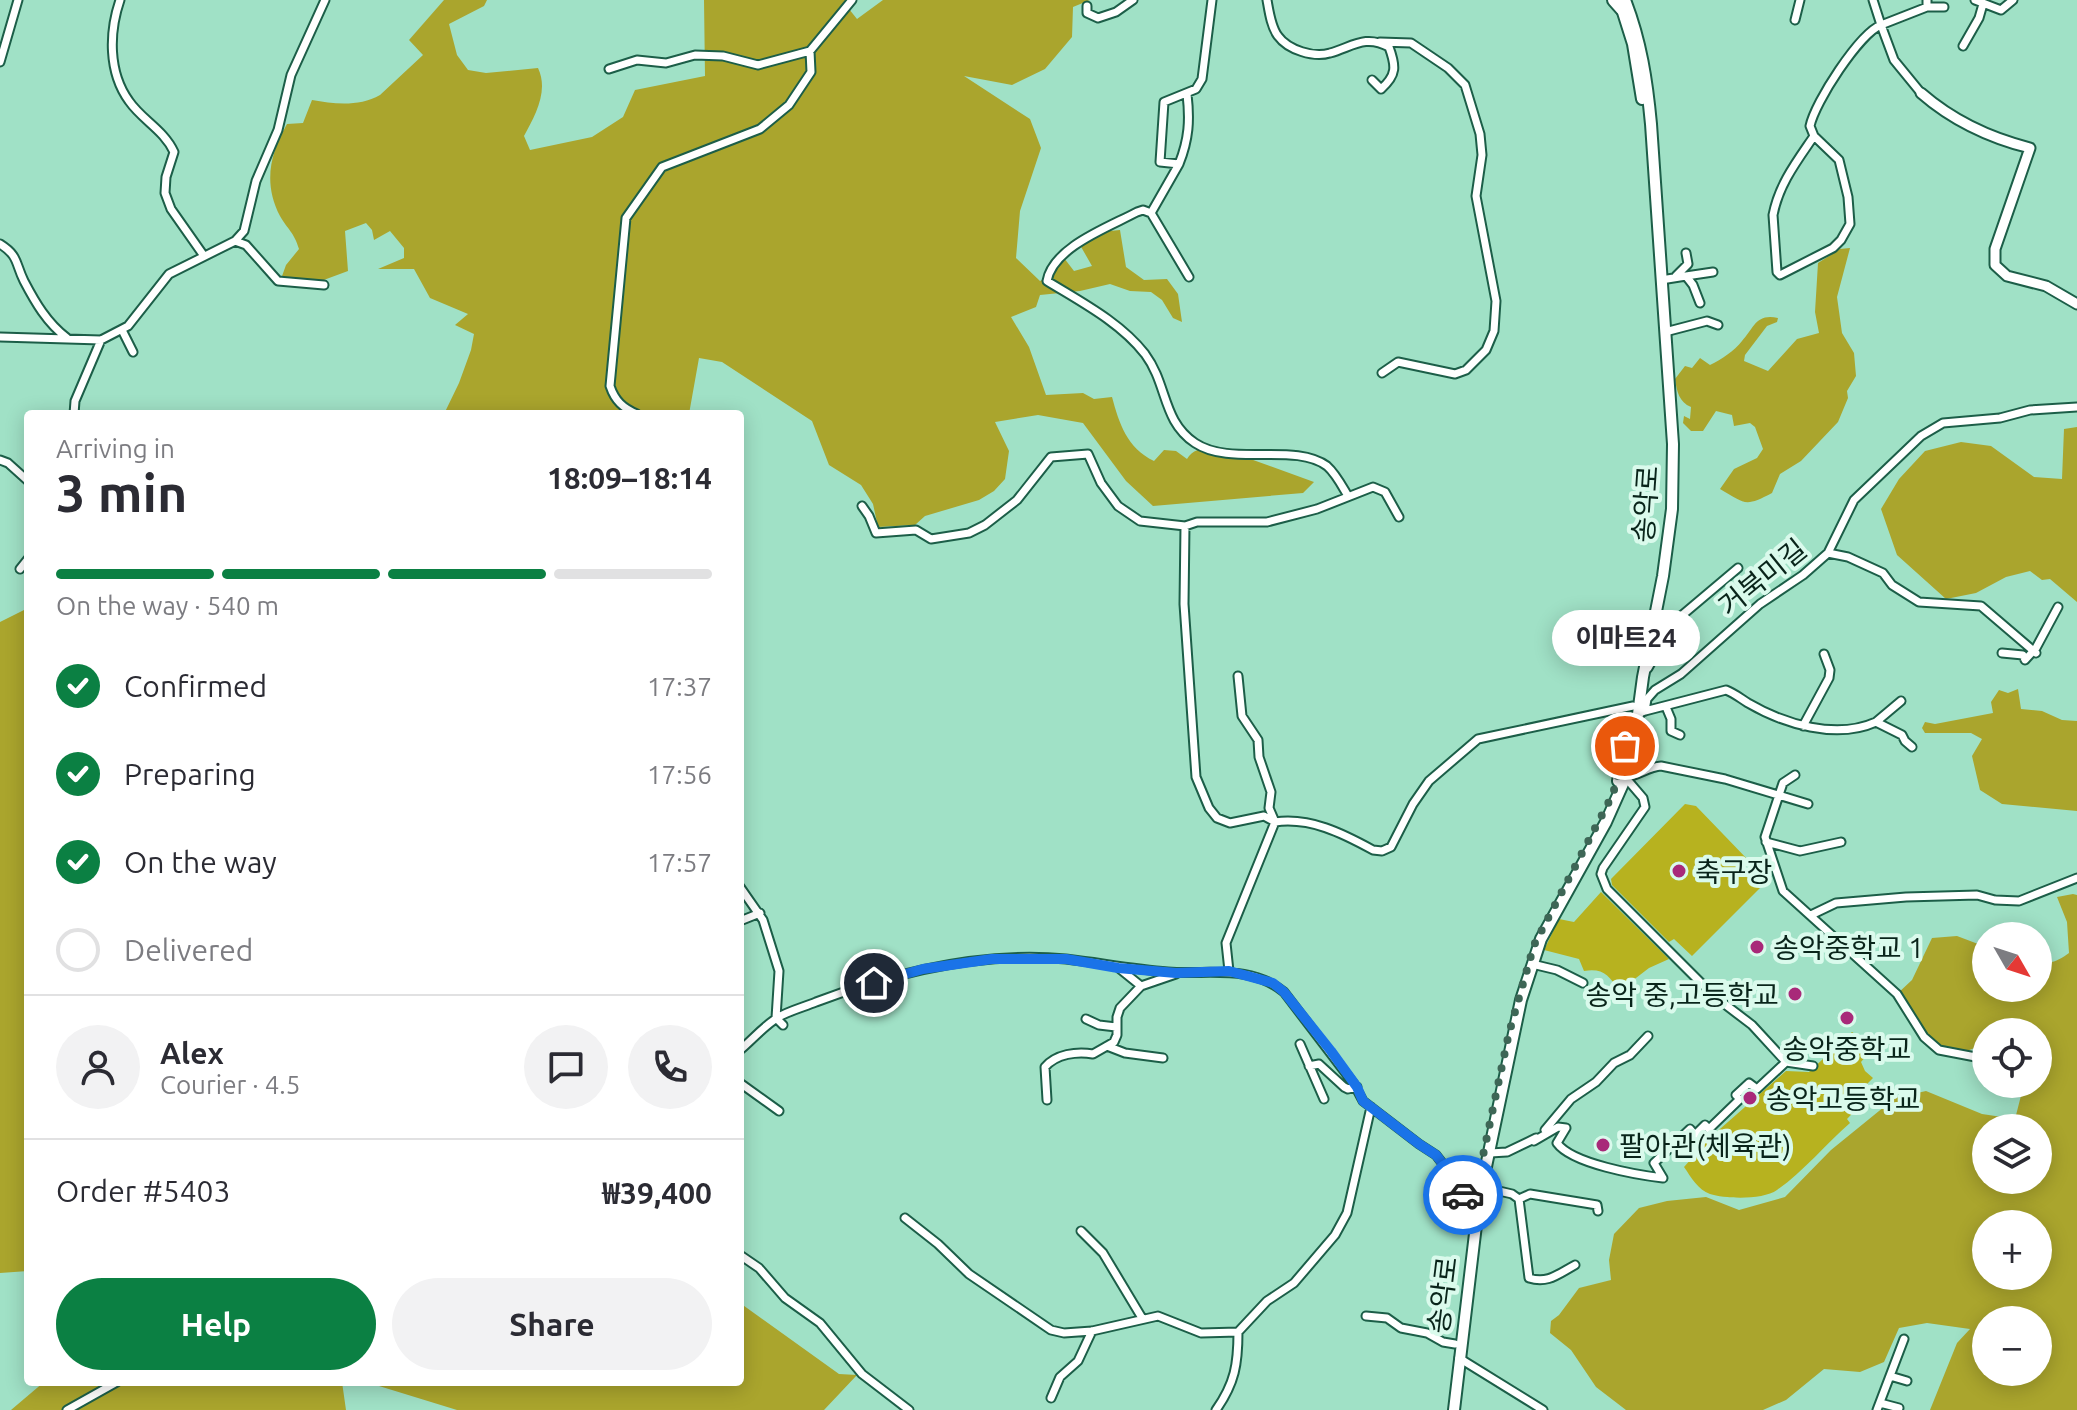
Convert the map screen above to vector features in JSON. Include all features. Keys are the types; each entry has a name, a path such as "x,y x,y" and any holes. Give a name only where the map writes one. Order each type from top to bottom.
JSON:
{"main road":[{"name":"송악로","path":"1451,1410 1482,1187 1511,1041 1532,964 1552,915 1606,822 1631,766 1672,509 1673,444 1646,77 1637,29 1620,2"},
{"path":"1451,1410 1455,1344 1474,1198 1509,1033 1534,945 1613,794 1638,710 1666,523 1670,456 1647,125 1633,44 1620,2"}],"street":[{"path":"0,62 18,0"},
{"path":"120,0 111,38 117,75 129,102 169,140 174,152 166,177 168,201 204,256"},
{"path":"0,337 101,340 122,330 169,274 235,241 244,231 256,181 278,130 291,75 325,0"},
{"path":"609,69 637,60 666,63 695,55 723,56 758,65 810,51 852,0"},
{"path":"1087,6 1087,13 1098,18 1116,12 1133,0"},
{"path":"1179,164 1160,162 1164,102 1196,89 1202,79 1212,0"},
{"path":"1267,0 1278,37 1294,49 1311,54 1329,54 1345,45 1411,43 1437,60 1465,85 1480,134 1482,155 1476,196 1496,301 1494,331 1486,350 1466,370 1455,374 1398,362 1382,373"},
{"path":"1795,20 1800,0"},
{"path":"1873,0 1894,60 1921,93 1999,141 2030,148 1995,249 1995,265 2007,276 2046,286 2077,304"},
{"path":"1975,0 2001,10 2013,0"},
{"path":"1814,136 1791,168 1775,206 1777,272 1780,275 1823,255 1846,233 1850,211 1838,158 1814,136 1810,126 1827,87 1869,32 1927,3 1944,7"},
{"path":"1963,46 1979,18 1983,4"},
{"path":"1372,80 1381,89 1391,80 1396,66 1389,47 1380,42"},
{"path":"628,410 614,397 610,386 626,218 662,167 760,129 789,105 811,72 810,51"},
{"path":"1151,213 1179,164 1186,145 1190,124 1187,94"},
{"path":"1838,158 1848,156"},
{"path":"1189,277 1151,213 1143,210 1064,253 1053,264 1047,281 1128,334 1147,356 1163,385 1170,418 1194,442 1207,449 1243,455 1291,455 1323,464 1335,475 1348,496"},
{"path":"235,241 246,245 278,281 324,285"},
{"path":"0,244 15,256 33,297 56,330 67,338"},
{"path":"1674,278 1688,264 1686,253"},
{"path":"1661,280 1713,272"},
{"path":"1686,276 1700,303"},
{"path":"1665,332 1707,321 1718,325"},
{"path":"122,330 133,352"},
{"path":"74,410 75,401 101,340"},
{"name":"거북미길","path":"1638,710 1655,690 1681,674 1760,604 1803,575 1828,553 1854,500 1921,436 1943,423 2000,418 2030,410 2077,407"},
{"path":"862,506 876,533 916,530 931,539 969,533 985,525 1017,500 1051,457 1088,454 1101,483 1118,506 1140,521 1185,526 1197,522 1267,522 1317,509 1379,487 1399,517"},
{"path":"0,460 24,477"},
{"path":"1185,526 1184,604 1196,777 1209,808 1217,818 1230,823 1264,816 1275,822 1296,819 1382,851 1391,847 1429,781 1478,739 1666,707 1726,690 1748,703 1803,726 1839,729 1863,728 1876,722 1901,701"},
{"path":"1828,553 1848,557 1883,573 1892,585 1919,602 1981,606 2035,652"},
{"path":"20,569 24,564"},
{"name":"송악로","path":"1643,677 1674,622 1738,568"},
{"path":"2002,653 2023,655 2025,660 2035,652 2058,607"},
{"path":"1803,726 1829,678 1830,670 1824,654"},
{"path":"1229,971 1226,943 1275,822 1269,808 1271,792 1259,757 1258,740 1242,716 1238,676"},
{"path":"1666,707 1671,719 1671,731 1680,735"},
{"path":"1876,722 1902,735 1912,747"},
{"path":"1625,777 1639,776 1652,766 1661,766 1725,779 1808,804"},
{"path":"1795,775 1783,783 1765,837 1783,891 1897,994 1924,1037 1939,1050 1972,1056"},
{"path":"1625,777 1643,798 1645,807 1603,868 1601,874 1607,889 1714,996 1752,1025 1786,1062 1813,1066"},
{"path":"1766,842 1800,851 1841,842"},
{"path":"1811,915 1836,903 1906,897 1977,895 1995,900 2019,901 2077,878"},
{"path":"744,892 760,913 779,971 776,1018 783,1025"},
{"path":"744,919 760,913"},
{"path":"744,1046 776,1018 849,990 908,973 992,959 1066,959 1118,968 1182,973 1229,971 1273,983 1284,992 1357,1087 1363,1101 1436,1155 1446,1168 1448,1182 1464,1196 1474,1198"},
{"path":"1532,964 1557,970 1583,983"},
{"path":"1118,968 1141,986"},
{"path":"1047,1100 1045,1067 1050,1061 1081,1052 1093,1054 1114,1042 1120,1008 1141,986 1182,973"},
{"path":"1086,1019 1099,1025 1116,1027"},
{"path":"1534,1141 1554,1122 1571,1099 1596,1082 1614,1063 1630,1055 1648,1036"},
{"path":"1300,1044 1324,1099"},
{"path":"1107,1046 1125,1053 1163,1058"},
{"path":"1490,1153 1507,1152 1558,1127 1566,1128 1557,1143 1561,1149 1586,1161 1632,1175 1663,1178 1654,1163 1690,1129 1695,1135 1705,1125 1709,1129 1740,1099 1736,1095 1749,1083 1757,1089 1786,1062"},
{"path":"1309,1066 1319,1064 1344,1087 1357,1087"},
{"path":"744,1086 779,1111"},
{"path":"1216,1410 1226,1396 1238,1364 1238,1332 1267,1301 1294,1283 1340,1227 1347,1213 1371,1107"},
{"path":"1482,1187 1512,1194 1519,1199 1529,1278 1549,1280 1575,1265"},
{"path":"1519,1199 1530,1194 1551,1197 1597,1205 1598,1211"},
{"path":"905,1218 969,1274 1039,1324 1064,1333 1092,1331 1158,1316 1201,1333 1238,1332"},
{"path":"1081,1231 1103,1253 1142,1318"},
{"path":"744,1258 759,1268 785,1298 820,1323 862,1374 909,1410"},
{"name":"송악로","path":"1366,1316 1387,1318 1401,1328 1427,1333 1443,1342 1455,1344"},
{"path":"1051,1398 1060,1377 1078,1361 1092,1331"},
{"path":"1899,1408 1878,1406 1904,1339"},
{"path":"1459,1358 1543,1410"},
{"path":"1890,1376 1907,1381"},
{"path":"67,1410 110,1386"}],"shaded area":[{"path":"444,0 487,0 484,6 449,24 457,55 468,70 486,73 538,68 541,94 524,136 530,150 592,137 623,117 635,90 705,76 704,0 856,0 849,9 857,19 883,0 1090,0 1073,7 1072,37 1045,69 1012,85 964,76 1030,119 1041,148 1020,211 1016,258 1040,281 1052,275 1064,258 1074,271 1092,266 1080,245 1110,231 1120,230 1126,267 1144,280 1167,279 1178,294 1182,322 1173,318 1162,300 1151,292 1130,291 1110,284 1040,295 1036,307 1011,317 1029,347 1046,395 1083,393 1094,399 1112,397 1121,425 1131,442 1154,461 1164,450 1176,451 1187,459 1200,449 1228,448 1314,482 1303,493 1153,506 1126,481 1083,423 1038,415 995,422 1009,451 1005,479 994,491 979,500 925,516 915,525 878,527 873,504 861,485 829,465 812,421 722,362 699,358 690,410 446,410 471,350 474,334 455,325 468,314 430,298 414,269 378,269 404,258 404,248 390,231 374,240 372,230 366,223 345,231 348,271 321,281 281,279 286,265 299,249 280,216 270,180 276,146 287,124 303,123 312,100 355,103 380,95 423,55 409,40"},
{"path":"1850,248 1837,297 1842,333 1854,353 1856,376 1847,391 1848,398 1838,422 1801,461 1780,474 1772,493 1756,501 1740,500 1720,489 1734,469 1757,458 1763,449 1755,427 1750,423 1734,426 1732,415 1716,411 1703,431 1691,431 1683,423 1684,416 1690,419 1691,407 1679,396 1675,379 1685,366 1692,368 1700,358 1710,365 1723,357 1739,345 1756,323 1765,318 1778,318 1777,322 1767,326 1745,355 1744,361 1768,371 1797,339 1819,333 1815,312 1818,263 1840,249"},
{"path":"2077,427 2077,602 2050,579 2042,580 2030,571 2006,577 1976,593 1946,599 1897,555 1881,509 1899,479 1925,451 1961,442 1991,446 2034,477 2062,479 2064,429"},
{"path":"24,610 24,1271 0,1273 0,622"},
{"path":"2018,689 2021,709 2042,711 2062,720 2077,721 2077,811 2002,804 1980,790 1972,756 1982,739 1971,733 1925,733 1922,728 1925,722 1935,724 1993,713 1991,702 1999,690 2008,693"},
{"path":"1685,804 1696,806 1750,862 1743,869 1761,887 1692,956 1674,939 1669,942 1612,885 1611,879"},
{"path":"1601,892 1669,959 1649,968 1619,991 1605,974 1584,971 1579,959 1544,950 1559,919 1574,922"},
{"path":"2077,895 2077,1410 1930,1410 1957,1343 1970,1329 1927,1323 1899,1328 1884,1362 1860,1372 1824,1369 1786,1400 1763,1410 1626,1410 1596,1387 1571,1350 1550,1333 1551,1321 1579,1288 1611,1280 1609,1260 1614,1234 1639,1208 1706,1197 1739,1210 1785,1197 1831,1150 1895,1098 1926,1091 1982,1114 1972,1114 1972,1194 2052,1194 2052,1114 2016,1114 2020,1098 2052,1098 2052,1018 1972,1018 1972,1049 1958,1054 1930,1042 1897,994 1912,980 1932,938 1957,936 1972,942 1972,1002 2052,1002 2052,962 2069,953 2067,922 2057,897"},
{"path":"1852,1032 1879,1041 1861,1062 1873,1078 1862,1089 1869,1096 1847,1119 1850,1123 1796,1175 1771,1193 1744,1198 1725,1197 1710,1194 1698,1186 1684,1167 1701,1148 1694,1141 1704,1131 1712,1136 1786,1071 1809,1072"},
{"path":"744,1306 839,1374 857,1375 824,1410 457,1410 379,1386 744,1386"},
{"path":"39,1386 343,1386 346,1410 11,1410"}],"way so far":[{"path":"1463,1195 1474,1198 1509,1033 1534,945 1613,794 1625,746"}],"place":[{"name":"이마트24","path":"1625,746"},
{"name":"축구장","path":"1679,871"},
{"name":"송악중학교 1","path":"1757,947"},
{"name":"송악 중,고등학교","path":"1795,994"},
{"name":"송악중학교","path":"1847,1018"},
{"name":"송악고등학교","path":"1750,1098"},
{"name":"팔아관(체육관)","path":"1603,1145"}],"route":[{"path":"874,983 923,969 992,959 1066,959 1092,965 1176,973 1229,971 1273,983 1284,992 1331,1051 1357,1087 1363,1101 1436,1155 1446,1168 1448,1182 1463,1195"}]}
